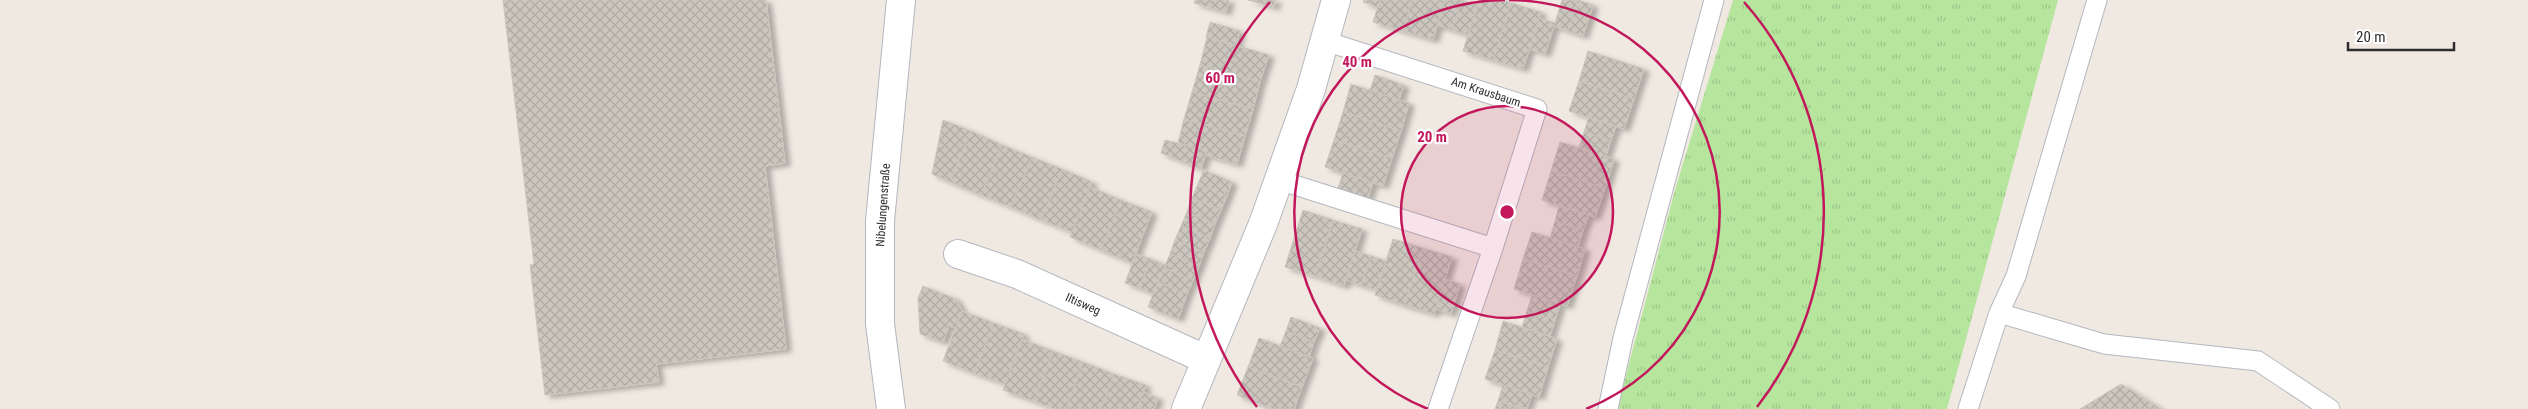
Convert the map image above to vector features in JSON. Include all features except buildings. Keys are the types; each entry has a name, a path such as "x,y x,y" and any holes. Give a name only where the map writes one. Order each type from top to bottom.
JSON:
{"street":[{"name":"Nibelungenstraße","path":"891,409 880,324 880,221 901,0"},
{"path":"1186,409 1280,180 1311,89 1336,0"},
{"name":"Iltisweg","path":"958,254 1016,274 1205,359"}],"lane":[{"path":"1608,409 1623,338 1714,0"},
{"path":"1968,409 1999,313 2016,276 2096,0"},
{"name":"Am Krausbaum","path":"1325,41 1537,108 1493,248 1438,409"},
{"path":"1280,180 1493,248"},
{"path":"1999,313 2104,344 2258,361 2330,409"}],"green space":[{"path":"1733,0 2058,0 1947,409 1617,409 1675,190"}]}
